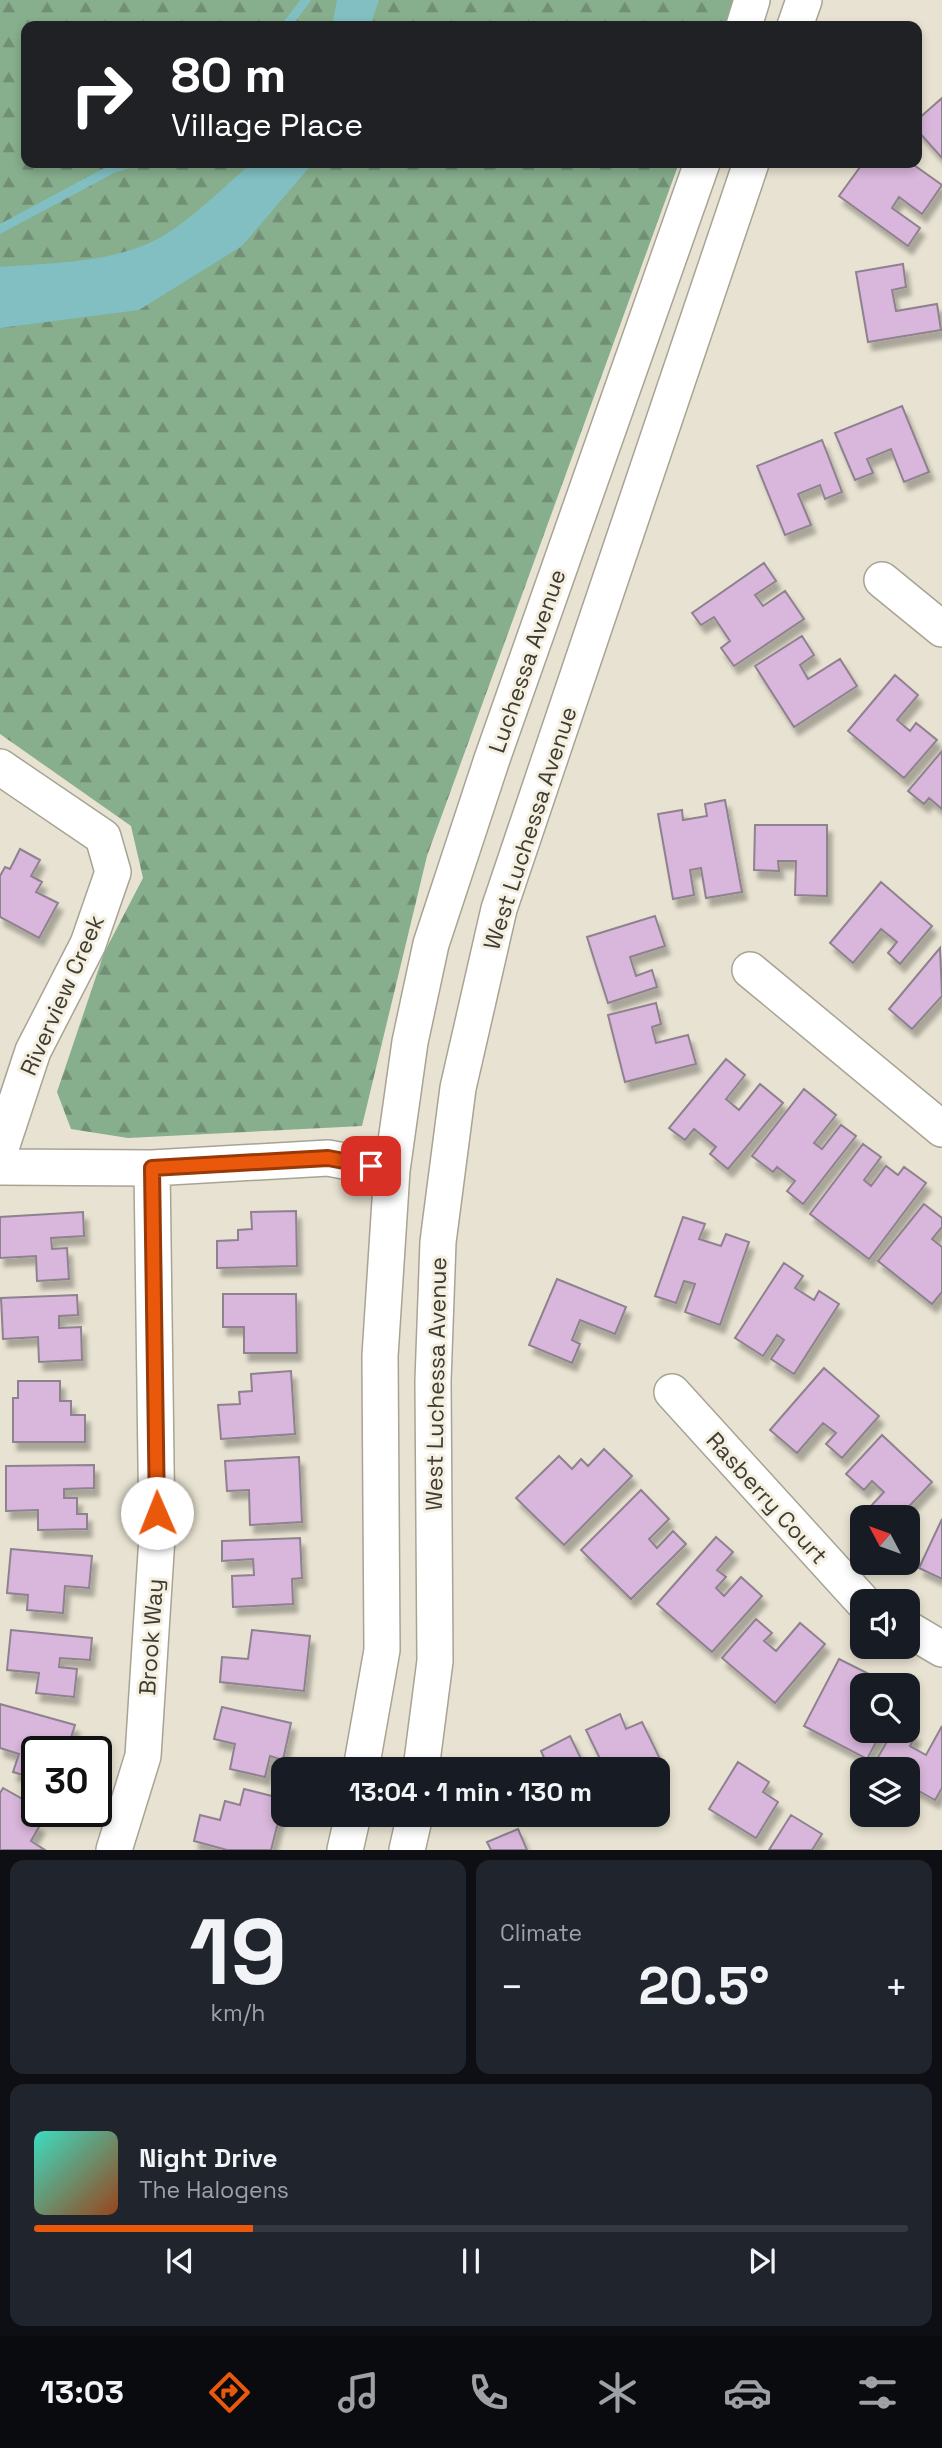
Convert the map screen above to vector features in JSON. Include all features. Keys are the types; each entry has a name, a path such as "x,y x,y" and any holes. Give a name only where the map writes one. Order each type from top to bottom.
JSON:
{"street":[{"path":"746,21 752,0"},
{"path":"797,21 804,0"},
{"name":"Luchessa Avenue","path":"392,1170 410,1042 431,944 501,733 700,168"},
{"name":"West Luchessa Avenue","path":"423,1757 435,1661 433,1381 438,1242 458,1088 499,909 749,168"},
{"path":"882,580 942,629"},
{"name":"Riverview Creek","path":"0,767 103,837 113,872 88,944 33,1051 0,1150"},
{"path":"750,970 942,1129"},
{"path":"0,1167 152,1168 328,1158 392,1170 380,1356 382,1650 363,1757"},
{"name":"Brook Way","path":"114,1850 143,1756 157,1538 152,1168"},
{"name":"Rasberry Court","path":"672,1392 851,1589"},
{"path":"920,1636 942,1649"},
{"path":"345,1850 350,1827"},
{"path":"407,1850 412,1827"}],"green space":[{"path":"0,0 738,0 731,21 21,21 21,168 677,168 427,856 362,1126 128,1138 71,1129 57,1092 104,953 143,878 131,826 0,734"}],"water":[{"path":"337,0 379,0 372,21 333,21"},
{"path":"246,168 309,168 242,246 139,310 0,328 0,267 92,259 137,248 178,226"}],"building":[{"path":"942,98 942,158 922,136 922,116"},
{"path":"859,168 918,168 942,185 922,214 899,197 892,208 920,228 908,246 839,196"},
{"path":"903,264 906,287 892,290 896,311 937,304 941,330 868,342 856,272"},
{"path":"902,406 929,472 904,482 891,449 867,459 873,473 855,480 835,433"},
{"path":"822,440 842,492 825,499 820,485 798,494 811,525 785,535 757,466"},
{"path":"764,563 776,581 755,595 763,606 785,591 804,619 734,666 721,648 730,641 714,617 701,625 692,613"},
{"path":"802,636 814,655 800,665 808,679 840,659 857,686 794,727 755,666"},
{"path":"895,675 918,695 897,720 910,731 916,723 937,740 904,778 848,731"},
{"path":"942,751 942,809 929,798 924,804 908,791"},
{"path":"725,800 742,892 706,898 701,868 690,870 694,895 673,899 658,814 682,810 683,820 707,816 705,804"},
{"path":"755,825 827,825 827,896 795,895 796,861 778,861 779,871 754,870"},
{"path":"20,849 40,860 31,876 42,882 36,892 58,903 39,938 0,917 0,876 5,867 10,869"},
{"path":"881,882 932,926 900,964 888,953 897,942 881,929 853,963 830,943"},
{"path":"655,916 665,946 630,957 636,976 652,970 657,987 608,1003 587,937"},
{"path":"940,948 942,996 912,1029 889,1009"},
{"path":"656,1003 661,1024 652,1027 656,1043 688,1035 696,1064 625,1082 608,1015"},
{"path":"726,1059 745,1075 726,1099 739,1110 760,1084 783,1103 728,1169 710,1154 716,1147 694,1129 685,1140 669,1128"},
{"path":"804,1089 836,1115 814,1143 822,1149 841,1125 856,1136 803,1204 787,1191 795,1181 777,1167 773,1172 752,1156"},
{"path":"863,1144 881,1157 864,1180 871,1186 886,1166 898,1175 904,1167 926,1183 869,1259 810,1214"},
{"path":"924,1204 942,1218 942,1227 932,1239 942,1247 942,1292 932,1304 878,1261"},
{"path":"296,1211 297,1266 217,1268 217,1241 238,1240 238,1230 252,1229 251,1212"},
{"path":"83,1212 84,1236 51,1238 52,1249 67,1248 69,1279 37,1281 36,1256 0,1258 0,1217"},
{"path":"683,1217 705,1224 699,1239 721,1246 726,1234 749,1242 720,1325 685,1312 695,1284 684,1281 676,1303 655,1296"},
{"path":"784,1263 803,1276 795,1288 814,1300 819,1291 839,1304 794,1374 771,1359 784,1340 777,1335 763,1356 735,1338"},
{"path":"557,1279 626,1307 615,1334 580,1320 572,1340 580,1344 572,1363 529,1345"},
{"path":"223,1294 296,1294 297,1353 244,1353 244,1327 223,1327"},
{"path":"77,1295 78,1315 59,1316 59,1328 81,1327 82,1360 39,1362 38,1337 3,1339 1,1298"},
{"path":"824,1368 879,1416 842,1458 826,1444 836,1433 823,1423 797,1453 770,1430"},
{"path":"291,1371 295,1434 221,1439 218,1405 240,1404 239,1392 252,1391 251,1374"},
{"path":"18,1381 60,1381 60,1401 71,1401 71,1415 85,1415 85,1442 13,1442 13,1398 18,1398"},
{"path":"882,1435 932,1482 910,1505 872,1505 884,1492 872,1481 864,1490 846,1474"},
{"path":"604,1449 632,1476 564,1545 516,1498 559,1456 572,1469 581,1459 588,1466"},
{"path":"299,1457 302,1522 250,1525 249,1490 227,1491 225,1461"},
{"path":"94,1465 94,1488 64,1489 64,1498 77,1498 77,1514 87,1514 87,1529 38,1530 38,1510 6,1511 6,1466"},
{"path":"641,1490 669,1519 649,1539 657,1548 673,1531 686,1544 631,1599 581,1550"},
{"path":"942,1519 942,1579 920,1568"},
{"path":"716,1537 733,1552 717,1570 726,1577 716,1588 724,1596 741,1577 762,1596 712,1652 657,1604"},
{"path":"300,1538 302,1578 292,1579 293,1604 233,1607 232,1576 254,1575 253,1559 222,1561 222,1541"},
{"path":"11,1549 92,1556 89,1588 65,1586 63,1613 27,1610 28,1595 7,1593"},
{"path":"756,1619 772,1633 764,1641 776,1651 800,1623 825,1644 775,1703 722,1658"},
{"path":"11,1630 92,1638 90,1660 60,1658 59,1667 77,1669 74,1697 36,1693 39,1673 7,1670"},
{"path":"252,1630 310,1636 304,1691 220,1682 222,1657 248,1659"},
{"path":"839,1659 867,1673 850,1673 850,1743 876,1743 868,1757 863,1757 804,1726"},
{"path":"0,1704 75,1725 72,1736 21,1736 21,1774 13,1772 19,1754 0,1748"},
{"path":"222,1707 291,1723 284,1757 270,1756 265,1777 230,1769 235,1744 214,1739"},
{"path":"620,1714 626,1729 642,1722 659,1757 599,1757 586,1730"},
{"path":"942,1726 942,1788 935,1800 920,1792 920,1757 878,1757 886,1743 912,1743 910,1746 926,1755"},
{"path":"570,1736 580,1757 544,1757 541,1751"},
{"path":"738,1762 769,1782 763,1792 778,1802 756,1838 709,1809"},
{"path":"3,1788 21,1798 21,1827 39,1827 31,1841 45,1850 0,1850 0,1793"},
{"path":"244,1789 271,1796 271,1827 277,1827 271,1850 227,1850 194,1841 200,1815 220,1820 225,1801 240,1805"},
{"path":"791,1815 822,1834 812,1850 769,1850"},
{"path":"518,1829 527,1850 491,1850 487,1842"}],"waterway":[{"path":"290,21 306,0"},
{"path":"0,229 115,168"}],"route":[{"path":"157,1513 152,1168 328,1158 371,1166"}]}
